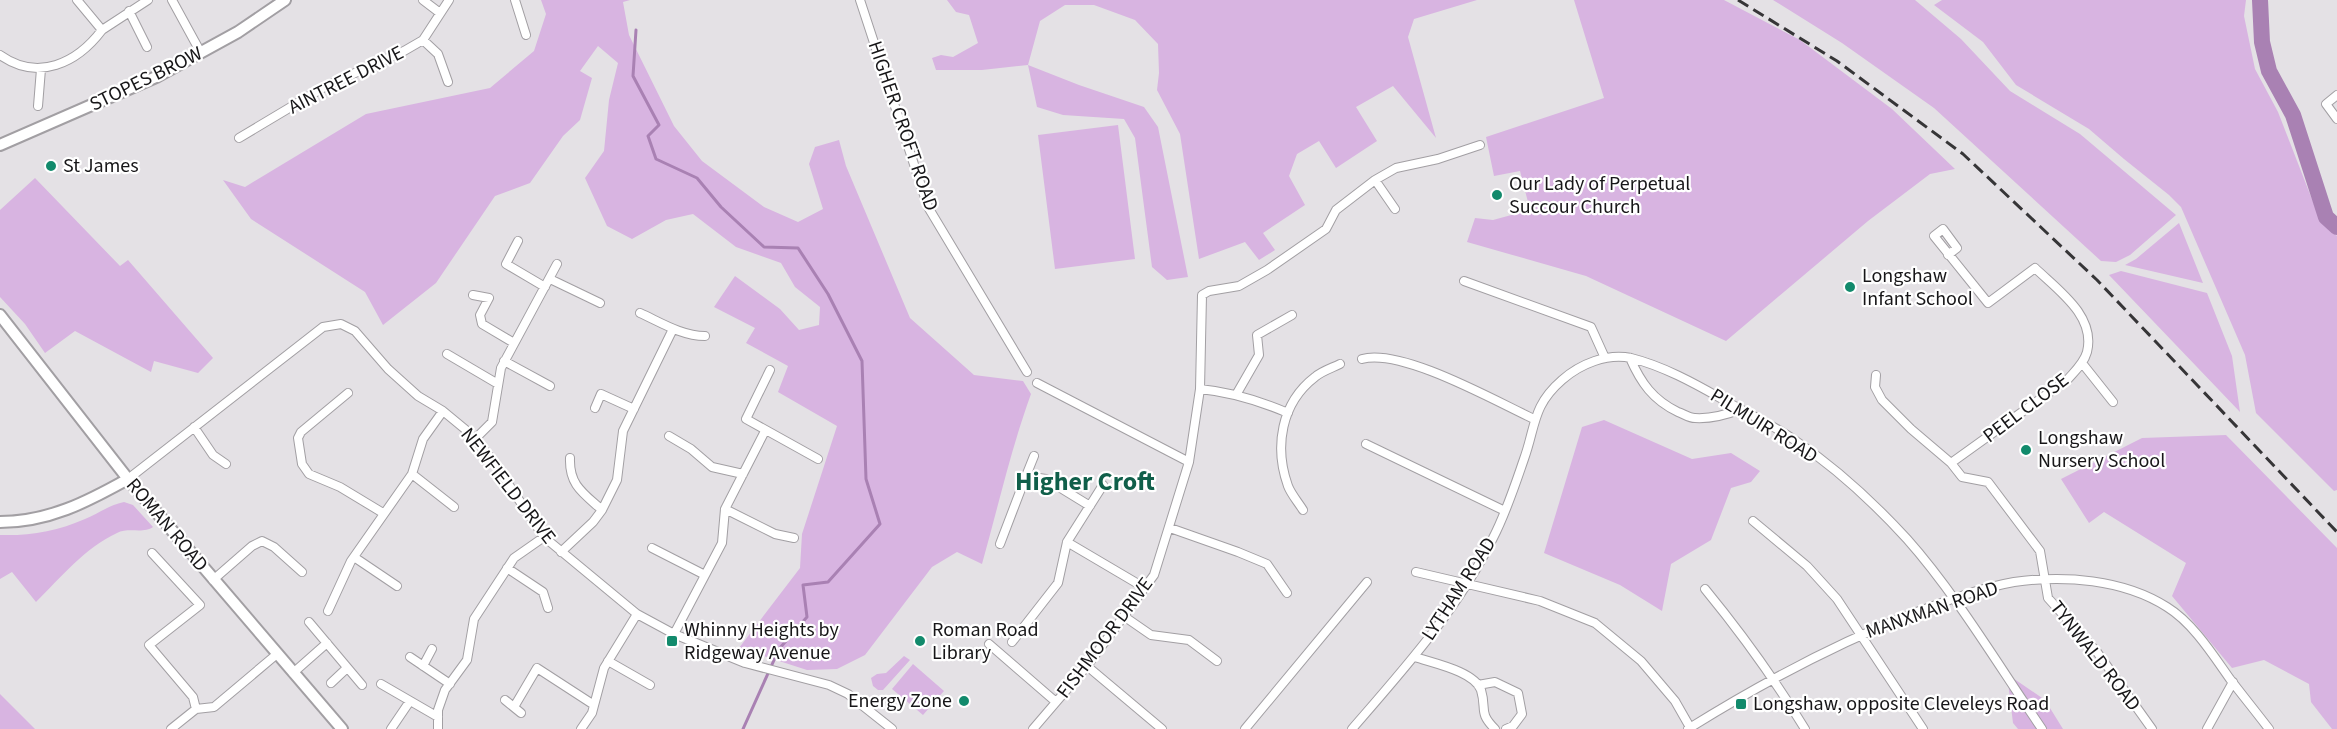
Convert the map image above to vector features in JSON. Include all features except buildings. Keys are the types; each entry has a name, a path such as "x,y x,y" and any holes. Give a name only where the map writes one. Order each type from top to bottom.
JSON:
{"main road":[{"name":"STOPES BROW","path":"0,145 156,77 238,32 285,0"},
{"name":"ROMAN ROAD","path":"0,315 128,478 342,729"},
{"path":"0,522 28,520 68,510 93,499 128,478"}],"street":[{"path":"77,0 102,30"},
{"path":"0,55 26,68 42,69 54,66 90,45 102,30 129,11 136,3 148,0"},
{"path":"172,0 201,53"},
{"path":"423,0 441,13"},
{"name":"AINTREE DRIVE","path":"238,138 326,86 423,40 449,0"},
{"path":"515,0 526,35"},
{"name":"HIGHER CROFT ROAD","path":"860,0 928,207 1027,372"},
{"path":"129,11 147,47"},
{"name":"AINTREE DRIVE","path":"423,40 438,54 448,82"},
{"path":"38,106 42,69"},
{"path":"2337,95 2326,104 2337,119"},
{"path":"1395,210 1376,180 1396,168 1438,159 1480,145"},
{"name":"FISHMOOR DRIVE","path":"1033,729 1087,666 1154,575 1189,462 1200,389 1201,297 1203,293 1239,286 1267,270 1326,229 1336,210 1376,180"},
{"path":"518,241 506,264 545,287"},
{"name":"PEEL CLOSE","path":"1948,255 1988,303 2035,268 2080,312 2088,332 2087,352 2082,363 2068,379 1951,463"},
{"path":"475,439 492,422 504,362 557,264"},
{"path":"550,279 600,303"},
{"path":"1464,281 1591,327 1605,358"},
{"path":"473,295 489,298 480,315 482,324 514,343"},
{"path":"640,313 673,329 696,336 705,336"},
{"path":"1236,395 1258,355 1257,335 1292,315"},
{"name":"NEWFIELD DRIVE","path":"128,478 323,327 336,324 345,325 355,331 399,380 424,402 443,411 475,439 490,457 544,537 637,614 674,634 745,663 829,685 848,694 892,729"},
{"path":"561,552 593,522 602,510 617,480 623,431 673,329"},
{"path":"447,354 498,384"},
{"path":"1362,359 1371,356 1391,359 1440,375 1533,420"},
{"name":"PILMUIR ROAD","path":"1605,358 1629,358 1684,378 1796,441 1858,489 1908,540 1952,598 2042,729"},
{"name":"LYTHAM ROAD","path":"1352,729 1414,657 1467,585 1493,539 1505,511 1526,456 1533,420 1543,401 1563,379 1587,364 1605,358"},
{"path":"1629,358 1639,379 1652,395 1670,408 1693,419 1718,417 1741,409"},
{"path":"504,362 550,386"},
{"path":"2082,363 2113,402"},
{"path":"1303,510 1289,488 1280,456 1283,425 1296,396 1316,376 1340,364"},
{"path":"770,370 746,419 818,459"},
{"name":"TYNWALD ROAD","path":"1876,375 1875,387 1882,400 1911,429 1951,463 1962,477 1988,482 2040,551 2048,598 2097,652 2152,729"},
{"path":"1037,383 1189,462"},
{"path":"1200,389 1262,402 1288,413"},
{"path":"348,393 301,432 298,438 303,464 309,474 340,487 383,513"},
{"path":"595,408 601,394 634,410"},
{"path":"328,611 354,557 412,474 423,439 443,411"},
{"path":"194,427 213,455 226,464"},
{"path":"674,634 722,543 725,509 765,431"},
{"path":"669,436 691,449 712,467 743,474"},
{"path":"1366,444 1505,511"},
{"path":"1000,544 1034,456"},
{"path":"570,458 569,472 577,488 602,510"},
{"path":"412,474 454,507"},
{"path":"1026,476 1046,478 1090,506"},
{"path":"1012,642 1058,583 1067,542 1103,485"},
{"path":"725,509 775,534 794,538"},
{"path":"1753,521 1807,566 1837,599 1923,729"},
{"path":"1170,528 1267,564 1287,593"},
{"path":"438,729 441,700 467,660 474,619 514,558 544,537"},
{"path":"213,580 252,546 262,541 274,547 302,572"},
{"path":"1067,542 1145,588"},
{"path":"652,549 705,574"},
{"path":"152,553 200,605 149,645 193,697 196,709"},
{"path":"354,557 397,586"},
{"path":"507,568 543,592 548,608"},
{"path":"1416,572 1540,601 1595,623 1641,661 1675,701 1689,729"},
{"name":"MANXMAN ROAD","path":"1689,729 1774,678 1860,634 1952,598 2012,583 2045,579 2081,579 2126,588 2168,607 2201,639 2269,729"},
{"path":"1245,729 1367,582"},
{"path":"1705,590 1774,678 1805,729"},
{"path":"581,729 592,713 604,668 637,614"},
{"path":"1125,616 1150,635 1189,640 1217,661"},
{"path":"309,622 362,685"},
{"path":"293,673 327,643"},
{"path":"989,644 1056,702"},
{"path":"423,666 432,649"},
{"path":"171,729 196,709 213,707 277,654"},
{"path":"410,657 450,684"},
{"path":"1414,657 1462,673 1478,685 1485,719 1495,729"},
{"path":"608,661 650,685"},
{"path":"1087,666 1162,729"},
{"path":"331,683 347,668"},
{"path":"514,707 537,668 594,705"},
{"path":"1478,685 1495,682 1518,693 1522,714 1513,726 1506,729"},
{"path":"2207,729 2232,682"},
{"path":"381,684 438,717"},
{"path":"505,700 521,713"},
{"path":"391,729 410,701"}],"shaded area":[{"path":"541,0 630,0 623,2 629,35 674,126 702,161 764,207 798,222 823,209 809,164 815,147 839,140 846,166 910,318 974,375 1023,381 1031,394 982,564 957,552 932,567 865,655 837,669 807,670 739,648 800,568 802,534 837,426 778,392 788,366 746,343 755,328 714,307 735,276 780,309 799,330 819,325 820,307 795,287 781,263 736,247 693,214 666,220 632,239 607,226 585,178 604,151 609,100 618,63 598,46 580,71 592,78 580,120 563,136 530,183 495,196 436,283 383,325 365,292 251,219 223,180 245,187 366,114 490,88 534,51 546,14"},
{"path":"947,0 1477,0 1414,19 1408,37 1436,138 1393,86 1356,107 1377,141 1336,168 1319,141 1297,154 1289,176 1305,205 1263,233 1275,250 1259,260 1245,242 1199,259 1180,134 1157,90 1158,44 1135,20 1094,5 1065,5 1040,21 1028,65 982,70 936,70 932,58 941,55 953,57 978,43 969,15 956,12"},
{"path":"1574,0 1724,0 1800,40 1892,109 1955,169 1930,174 1868,221 1726,341 1586,276 1467,242 1475,218 1493,220 1530,210 1520,171 1494,176 1486,137 1604,98"},
{"path":"1773,0 1915,0 1961,39 2010,91 2080,134 2176,215 2130,255 2116,262 2101,261 1934,108 1842,43"},
{"path":"1942,0 2246,0 2244,16 2255,69 2278,112 2320,220 2337,236 2337,490 2334,491 2256,413 2245,355 2181,207 2089,129 2016,85 1983,42 1934,5"},
{"path":"1028,65 1144,107 1158,127 1188,277 1167,280 1152,267 1135,138 1124,119 1063,115 1037,107"},
{"path":"1118,125 1135,259 1055,269 1038,135"},
{"path":"35,178 120,266 128,260 213,358 198,373 154,361 151,372 75,331 45,353 25,324 0,297 0,210"},
{"path":"2179,223 2203,283 2125,265 2136,259"},
{"path":"2121,271 2207,293 2232,356 2240,412 2109,275"},
{"path":"1604,420 1692,459 1731,453 1760,471 1751,482 1731,488 1711,540 1671,564 1662,611 1620,585 1544,553 1582,427"},
{"path":"2226,435 2337,548 2337,729 2332,729 2311,702 2309,684 2264,660 2232,668 2172,596 2186,563 2104,512 2089,523 2061,479 2142,438"},
{"path":"124,502 133,505 153,527 145,530 121,531 105,539 74,564 36,602 12,572 0,579 0,535 33,534 54,530"},
{"path":"904,656 910,660 883,690 878,690 873,686 871,678 877,674 886,673"},
{"path":"913,664 944,691 923,715 892,689"},
{"path":"2007,674 2045,700 2063,729 2018,729 2013,723"},
{"path":"0,694 35,729 0,729"}],"waterway":[{"path":"2260,0 2262,42 2269,71 2293,115 2326,217 2337,227"},
{"path":"636,30 633,76 659,125 648,136 656,159 697,178 721,207 764,247 798,248 828,294 862,361 866,479 880,524 828,582 803,585 807,617 779,649 743,729"}],"railway":[{"path":"1738,0 1837,61 1963,154 2097,280 2337,532"}],"place":[{"name":"St James","path":"51,166"},
{"name":"Our Lady of Perpetual Succour Church","path":"1497,195"},
{"name":"Longshaw Infant School","path":"1850,287"},
{"name":"Longshaw Nursery School","path":"2026,450"},
{"name":"Whinny Heights by Ridgeway Avenue","path":"672,641"},
{"name":"Roman Road Library","path":"920,641"},
{"name":"Energy Zone","path":"964,701"},
{"name":"Longshaw, opposite Cleveleys Road","path":"1741,704"}],"district":[{"name":"Higher Croft","path":"1085,481"}]}
